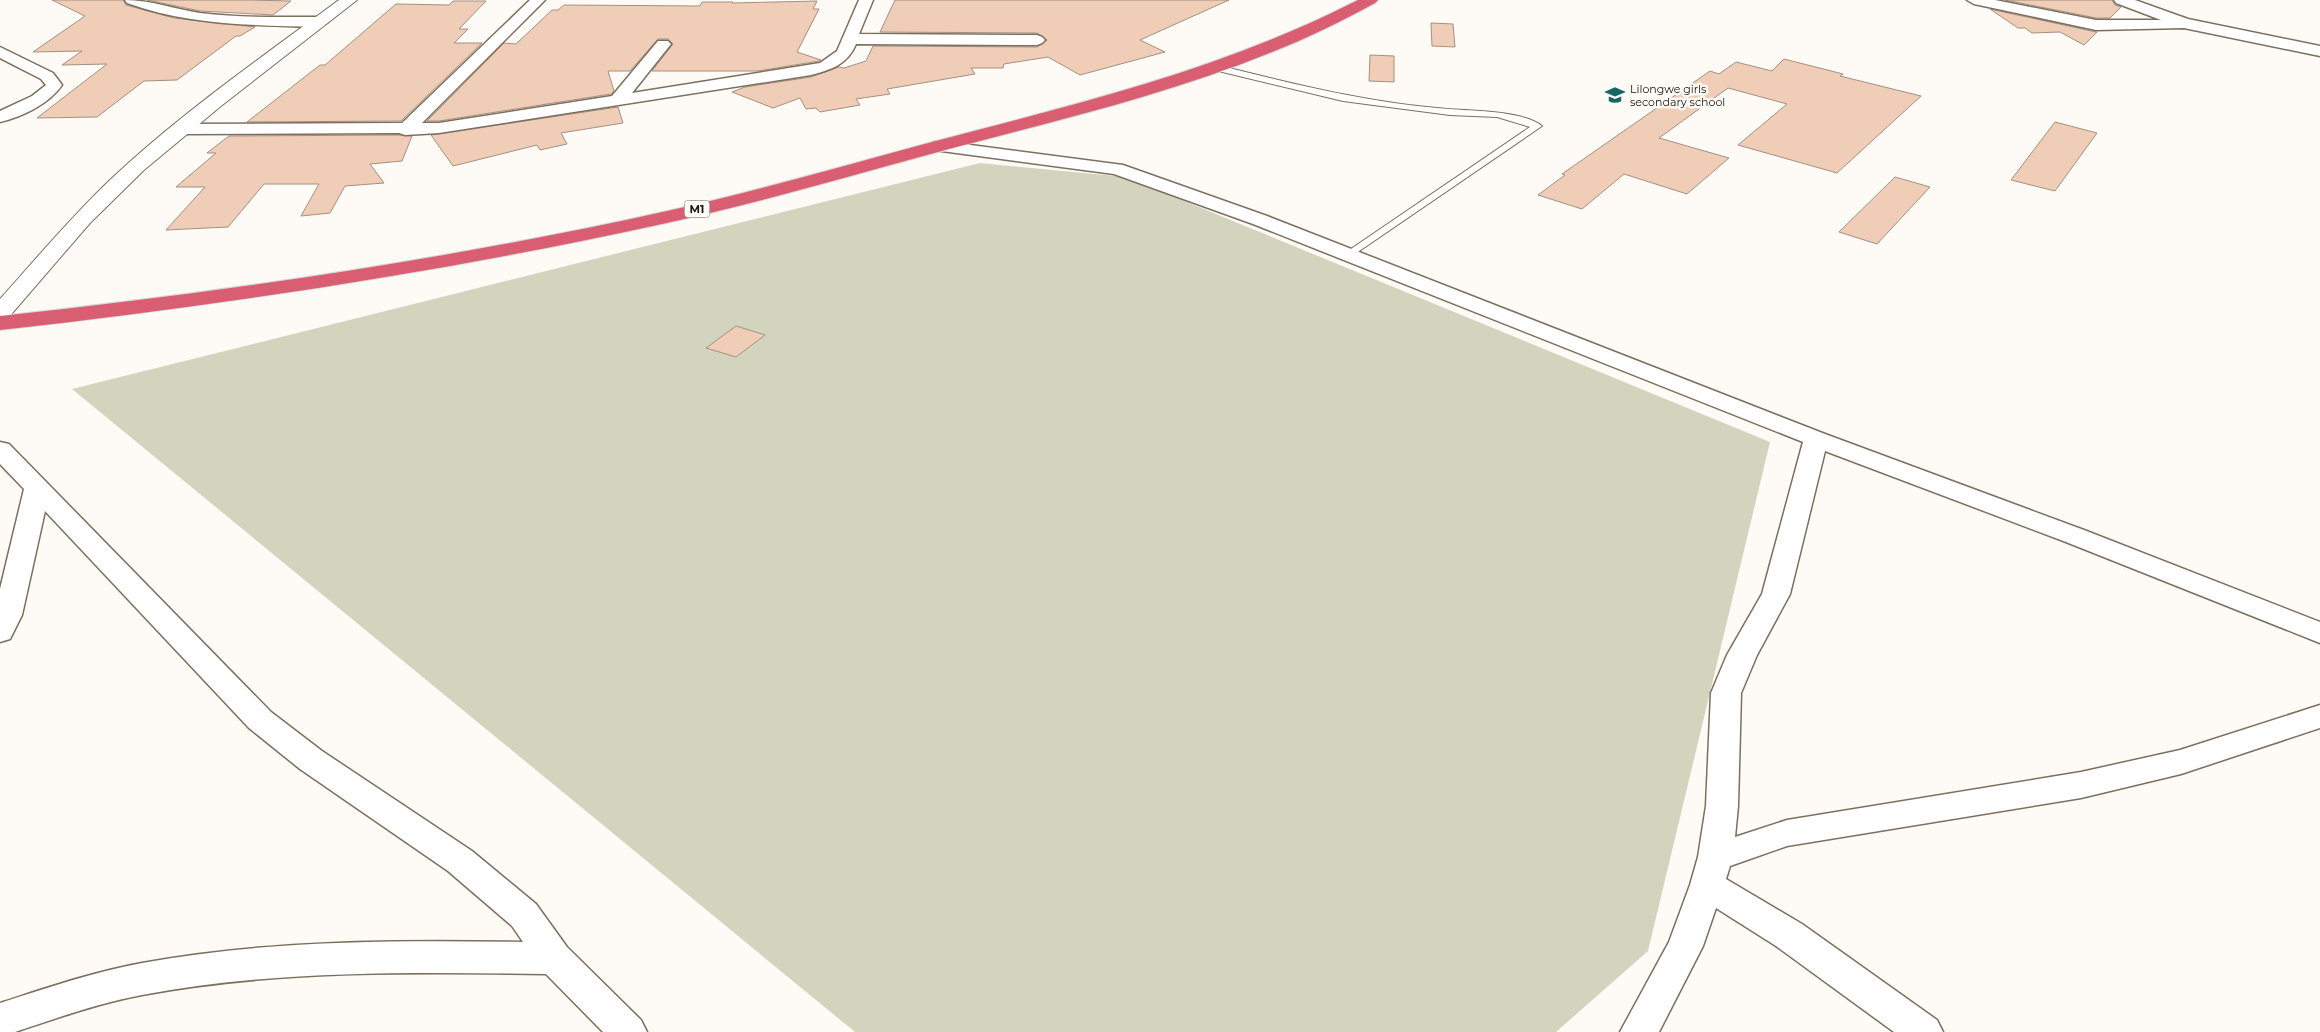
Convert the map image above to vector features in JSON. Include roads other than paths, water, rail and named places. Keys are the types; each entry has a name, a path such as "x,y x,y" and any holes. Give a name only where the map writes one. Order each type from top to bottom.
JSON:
{"highway":[{"name":"M1","path":"0,322 144,308 279,289 439,263 713,206 1093,106 1217,68 1316,29 1370,0"}],"street":[{"path":"132,0 164,11 199,17 320,22"},
{"path":"0,313 103,198 136,167 181,129 349,0"},
{"path":"405,130 538,0"},
{"path":"181,129 405,130 439,128 616,102 811,70 837,60 844,53 866,0"},
{"path":"1974,0 2096,25 2184,23"},
{"path":"2122,0 2184,23 2320,51"},
{"path":"850,40 1037,40"},
{"path":"616,102 663,44"},
{"path":"0,52 47,76 54,85 52,90 43,96 0,117"},
{"path":"940,146 1117,169 1260,220 1816,439 2075,536 2320,633"},
{"path":"1639,1032 1685,946 1711,871 1722,806 1726,693 1742,654 1776,594 1816,439"},
{"path":"0,449 260,720 311,760 460,860 524,915 554,958 628,1032"},
{"path":"0,632 8,615 37,487"},
{"path":"1711,871 1787,833 2081,785 2181,762 2320,716"},
{"path":"1711,871 1789,935 1924,1032"},
{"path":"0,1020 140,979 210,968 287,961 408,956 554,958"}],"lane":[{"path":"1217,68 1343,98 1450,112 1498,114 1537,126 1349,255"}],"place":[{"name":"Lilongwe girls secondary school","path":"1615,95"}]}
